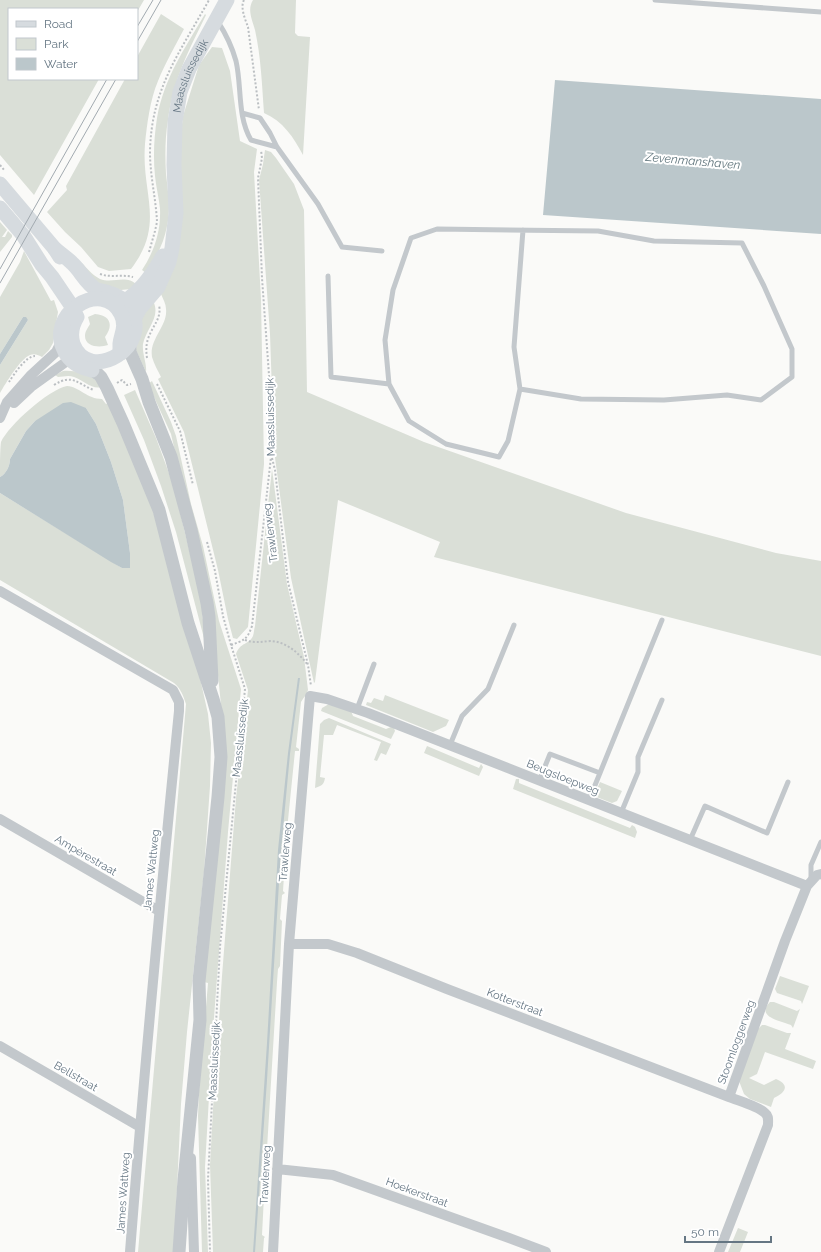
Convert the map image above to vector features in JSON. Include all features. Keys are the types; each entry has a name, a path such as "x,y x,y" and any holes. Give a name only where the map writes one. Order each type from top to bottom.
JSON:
{"main road":[{"name":"Maassluissedijk","path":"118,303 130,298 143,286 158,286 169,262 176,213 174,165 175,122 180,92 189,69 227,0"},
{"path":"0,184 55,249 86,293 96,295 115,294 124,323 119,346 126,349"},
{"path":"0,208 23,235 42,265 64,312 77,317 72,330 72,340 76,349 76,357"},
{"name":"Maassluissedijk","path":"134,319 140,308 143,286"},
{"path":"96,295 69,313 61,327 61,342 64,350 76,357 90,360 95,366 109,360 126,349 134,335 134,319 131,310 118,303"}],"street":[{"path":"1,416 7,402 30,376 56,352 61,342"},
{"name":"Maassluissedijk","path":"126,349 136,382 149,402 172,457 191,530 209,618 213,699"},
{"path":"1,416 31,387 76,357"},
{"name":"Maassluissedijk","path":"95,366 106,369 122,398 123,423 159,510 188,624 218,717 221,757 199,981 200,1020 184,1180 179,1252"},
{"name":"James Wattweg","path":"0,591 173,690 179,702 180,711 159,911 130,1252"},
{"name":"Beugsloepweg","path":"310,696 327,699 356,709 690,840 808,884"},
{"name":"Trawlerweg","path":"273,1252 289,944 310,696"},
{"name":"Ampèrestraat","path":"0,819 159,911"},
{"path":"808,884 821,874"},
{"name":"Stoomloggerweg","path":"720,1252 768,1125 768,1117 765,1113 757,1108 729,1097 785,941 808,884"},
{"name":"Kotterstraat","path":"289,944 328,944 357,953 454,992 729,1097"},
{"name":"Bellstraat","path":"0,1046 140,1127"},
{"name":"Maassluissedijk","path":"189,1138 194,1252"},
{"name":"Hoekerstraat","path":"277,1169 333,1175 546,1252"}],"lane":[{"path":"656,0 821,12"},
{"path":"216,19 228,37 236,62 245,130 251,140 278,147"},
{"path":"242,113 260,118 278,147 318,204 342,247 382,251"},
{"path":"520,389 581,399 664,400 727,395 761,400 792,377 792,349 764,286 742,243 654,241 598,231 523,230 437,229 411,238 393,290 385,340 389,384 409,421 446,444 499,457 508,441 520,389 514,347 523,230"},
{"path":"328,276 331,377 389,384"},
{"path":"589,800 662,620"},
{"path":"450,745 462,716 488,689 514,625"},
{"path":"356,709 374,664"},
{"path":"621,813 638,772 638,756 662,700"},
{"path":"539,781 550,754 600,773"},
{"path":"690,840 705,806 767,834 788,782"},
{"path":"808,884 811,865 821,842"}],"path":[{"path":"244,0 242,3 248,27 260,118"},
{"name":"Maassluissedijk","path":"210,1252 208,1179 220,947 245,689 230,645 244,640 249,636 252,626 271,457 271,403 262,278 258,178 262,158 260,142"},
{"path":"94,271 108,277 129,276 143,286 157,301 160,312 158,320 148,338 146,350 148,363"},
{"name":"Trawlerweg","path":"271,457 275,470 288,582 308,665 311,685 310,696"},
{"path":"244,640 258,643 276,641 295,651 308,665"}],"green space":[{"path":"0,0 144,0 138,10 138,8 8,8 8,80 98,80 34,195 0,155"},
{"path":"253,0 296,0 295,33 298,36 310,37 303,155 296,142 282,125 271,116 264,113 259,50 250,11"},
{"path":"161,14 184,29 158,81 149,112 145,144 146,178 150,208 150,222 147,237 141,252 131,269 109,271 98,267 47,212 67,190 66,186 124,80 138,80 138,55"},
{"path":"205,14 206,15 182,66 170,105 166,147 166,174 169,200 168,220 162,244 146,273 142,270 156,241 160,217 154,154 156,125 160,103 176,64"},
{"path":"212,47 222,48 230,71 240,141 257,149 254,172 261,299 264,464 248,627 237,639 233,638 228,619 218,570 184,432 158,379 161,377 152,357 153,344 166,315 166,305 161,294 183,116 199,65"},
{"path":"265,150 271,152 294,184 304,210 307,392 424,442 626,513 776,553 821,561 821,656 434,557 440,542 338,500 314,683 291,578 274,450 270,334 259,180"},
{"path":"0,222 7,230 2,237 5,237 8,231 12,237 0,252"},
{"path":"24,251 51,301 54,300 58,312 53,343 42,357 32,354 26,357 0,393 0,365 28,320 23,317 0,354 0,297 20,262"},
{"path":"81,262 100,279 128,280 137,285 131,289 121,290 98,283"},
{"path":"149,303 154,303 155,314 143,344 146,372 136,350 140,321"},
{"path":"95,314 104,316 109,321 110,325 108,333 105,337 108,345 94,346 86,340 85,336 90,324 88,317"},
{"path":"63,371 84,374 97,381 102,387 98,388 91,386 72,376 58,377 55,375"},
{"path":"152,381 176,436 191,504 203,546 219,621 241,689 228,832 212,1044 205,1167 208,1252 202,1252 198,1116 208,983 204,982 223,725 218,675 184,492 171,434 148,384"},
{"path":"67,386 76,388 92,397 102,399 106,404 110,402 146,486 200,678 208,714 211,743 210,786 204,872 181,1104 174,1252 138,1252 186,704 182,692 174,683 0,580 0,493 122,568 130,553 123,500 111,462 96,424 86,408 35,421 26,431 10,459 7,470 0,477 1,442 5,435 20,418 40,401 59,389"},
{"path":"135,390 156,438 173,484 201,598 205,642 176,532 161,486 144,440 124,395"},
{"path":"272,469 287,584 304,657 308,690 301,702 296,747 299,751 295,751 286,840 289,841 286,845 283,891 285,893 282,895 280,919 282,921 280,966 278,969 277,982 267,1149 269,1152 267,1193 264,1196 262,1235 265,1237 263,1252 213,1252 210,1165 213,1109 236,798 248,690 236,654 240,647 249,641 254,634"},
{"path":"385,695 449,720 446,726 433,732 366,705 367,702 371,703 374,698 383,701"},
{"path":"329,704 351,711 353,716 386,729 391,727 394,728 395,731 391,739 321,711 322,708"},
{"path":"329,718 391,744 386,755 381,753 377,761 374,760 381,742 337,725 333,735 324,735 320,777 325,778 322,785 315,788 320,724"},
{"path":"427,746 479,768 481,764 483,767 479,776 424,753"},
{"path":"516,779 519,779 519,783 630,828 632,825 635,827 637,832 635,838 513,789"},
{"path":"600,782 622,791 617,801 612,803 594,796"},
{"path":"780,976 809,986 802,1004 801,1001 777,993 775,989"},
{"path":"770,1002 774,1002 797,1011 800,1009 793,1028 791,1025 771,1018 767,1015 766,1007"},
{"path":"762,1025 791,1033 785,1049 816,1061 813,1069 765,1052 757,1074 749,1078 764,1085 776,1079 785,1086 784,1091 774,1098 771,1107 750,1099 744,1094 739,1081 758,1029"},
{"path":"738,1228 748,1232 740,1252 728,1252"}],"water":[{"name":"Zevenmanshaven","path":"555,80 821,99 821,234 543,215"},
{"path":"23,317 26,317 28,320 0,365 0,354"},
{"path":"71,402 86,408 96,424 111,462 123,500 130,553 130,568 122,568 111,562 0,493 0,477 7,470 10,459 26,431 35,421 63,403"},
{"path":"298,678 300,678 290,754 281,850 267,1080 255,1252 253,1252 278,850 288,753"}],"tram line":[{"path":"138,25 153,0"},
{"path":"138,40 161,0"},
{"path":"0,269 106,80"},
{"path":"0,283 115,80"}]}
